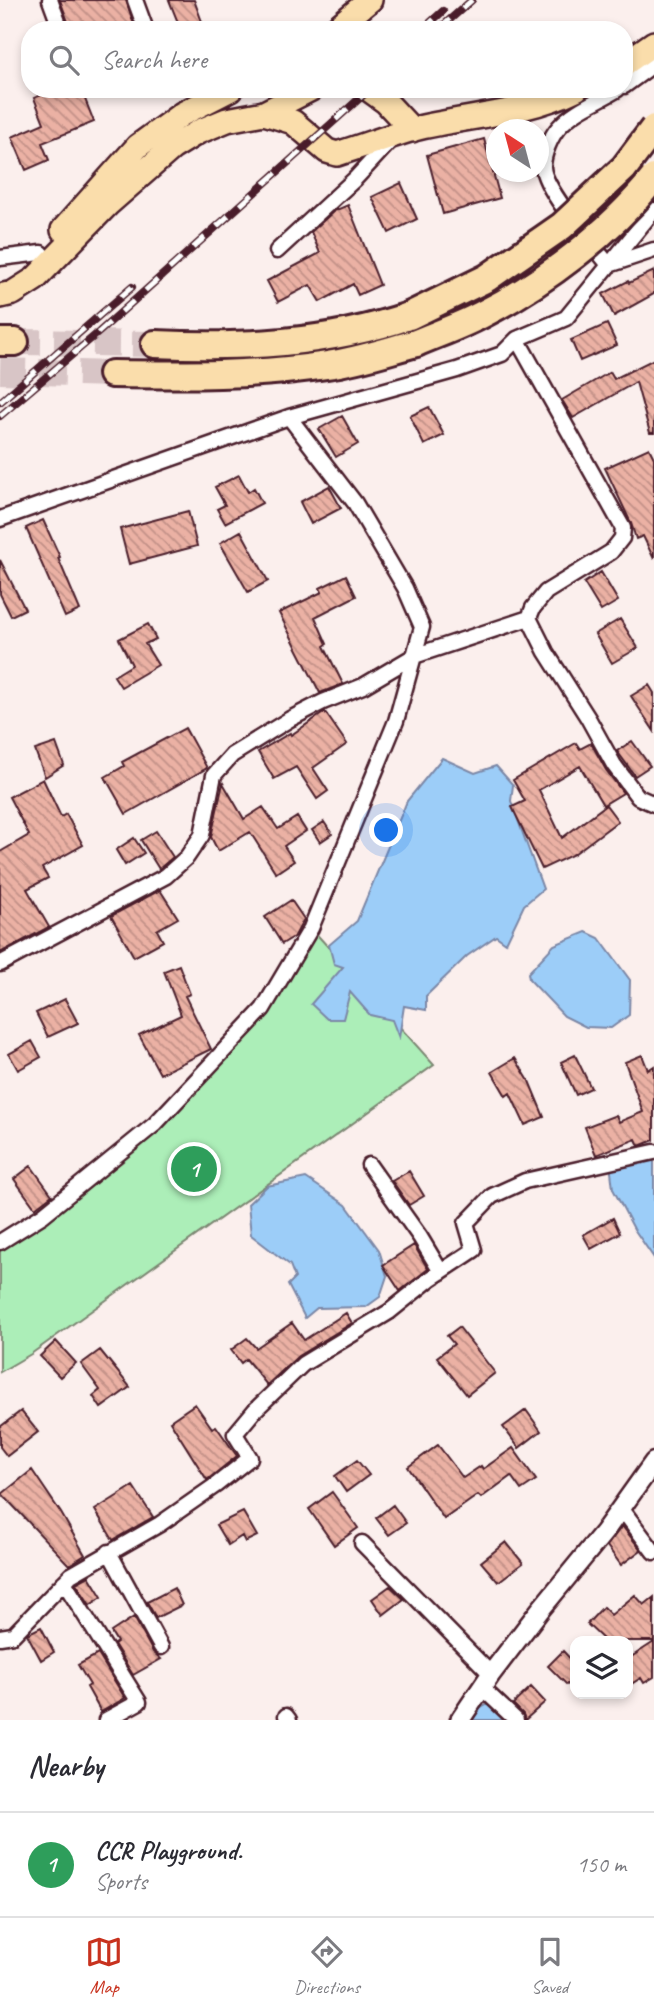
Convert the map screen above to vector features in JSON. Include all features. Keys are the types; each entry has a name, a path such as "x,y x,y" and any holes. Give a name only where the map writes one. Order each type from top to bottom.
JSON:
{"highway":[{"path":"155,344 201,346 291,342 334,337 409,316 486,278 562,226 624,168 654,128"},
{"path":"112,374 222,374 329,365 415,343 480,316 546,277 593,239 654,178"}],"main road":[{"path":"345,21 370,0"},
{"path":"633,58 654,43"},
{"path":"0,296 13,293 30,283 76,227 116,168 138,146 182,114 213,98"},
{"path":"0,286 172,148 198,132 227,120 264,113 293,98"},
{"path":"380,98 386,102 403,133"},
{"path":"264,113 293,122 327,151 337,154 403,133 495,113 548,98"}],"street":[{"path":"50,0 58,21"},
{"path":"135,0 143,21"},
{"path":"633,79 654,64"},
{"path":"602,98 558,127 547,147 543,166 548,185 609,265"},
{"path":"277,251 403,133"},
{"path":"0,519 289,417 502,354 517,339 566,318 654,210"},
{"path":"609,265 654,250"},
{"path":"0,258 41,253"},
{"path":"517,339 623,528 622,538 611,552 546,592 533,608 529,618 546,652 614,765 638,797 654,804"},
{"path":"0,1242 43,1215 155,1124 262,1009 311,928 396,721 422,627 405,588 355,503 289,417"},
{"path":"0,964 166,876 187,857 202,835 214,775 232,755 290,719 323,702 363,687 414,656 529,618"},
{"path":"0,1637 13,1635 71,1575 160,1524 250,1458 235,1434 255,1410 303,1364 389,1312 474,1250 466,1223 492,1196 525,1181 654,1152"},
{"path":"369,1165 420,1237 441,1272"},
{"path":"460,1720 486,1681 654,1462"},
{"path":"621,1508 654,1552"},
{"path":"362,1543 486,1681 516,1720"},
{"path":"109,1552 161,1647"},
{"path":"64,1582 139,1702 106,1720"}],"green space":[{"path":"311,928 434,1065 31,1354 0,1372 0,1242 156,1124 263,1009"}],"water":[{"path":"442,758 475,773 496,766 513,785 511,801 543,889 524,905 506,943 496,936 467,956 426,996 426,1010 404,1006 399,1038 392,1020 370,1015 350,992 343,1019 327,1019 311,1004 343,967 334,964 329,945 357,921 407,801"},
{"path":"586,932 599,938 630,980 629,1015 611,1028 586,1027 564,1016 529,979 528,973 554,945"},
{"path":"654,1147 654,1258 634,1229 613,1189 610,1163"},
{"path":"306,1178 346,1205 379,1250 387,1276 380,1297 366,1307 317,1308 305,1318 288,1285 295,1278 290,1265 251,1235 248,1204 267,1186"},
{"path":"488,1704 509,1720 469,1720 477,1710"}],"building":[{"path":"60,0 126,0 133,21 68,21"},
{"path":"169,0 194,0 202,21 177,21"},
{"path":"34,98 85,98 94,122 42,143 49,160 26,170 12,137 44,123"},
{"path":"484,139 486,182 496,182 500,198 443,214 427,155"},
{"path":"401,183 417,219 389,233 372,197"},
{"path":"348,205 380,285 358,295 353,284 320,302 310,285 278,302 267,281 320,253 311,232 334,211"},
{"path":"654,271 654,294 614,316 603,294"},
{"path":"607,324 617,345 580,361 571,340"},
{"path":"654,359 654,433 650,433 636,382 573,418 562,400 610,372 614,379"},
{"path":"429,407 444,435 424,445 410,416"},
{"path":"342,416 358,444 336,457 319,429"},
{"path":"649,448 654,458 654,559 643,536 636,539 605,468"},
{"path":"239,475 248,492 254,488 262,503 225,523 217,509 225,505 215,487"},
{"path":"329,486 341,508 311,524 300,502"},
{"path":"188,511 197,546 129,564 120,529"},
{"path":"43,520 80,610 65,617 26,528"},
{"path":"241,531 268,581 248,592 220,543"},
{"path":"0,560 25,609 11,616 0,594"},
{"path":"601,572 618,601 601,611 584,583"},
{"path":"346,575 356,596 315,617 327,644 324,646 343,684 320,693 279,613 322,592 320,588"},
{"path":"620,619 638,648 612,663 595,634"},
{"path":"148,624 156,639 145,644 158,665 121,687 114,676 132,665 119,639"},
{"path":"649,685 654,693 654,731 631,696"},
{"path":"325,712 347,744 313,768 328,791 317,799 296,767 274,779 258,752 290,733 291,735"},
{"path":"185,728 207,768 126,814 105,777 124,766 122,762"},
{"path":"632,741 650,766 635,776 617,751"},
{"path":"56,743 64,765 45,777 35,750"},
{"path":"576,743 580,749 591,743 623,793 603,805 580,766 539,790 562,838 606,805 618,821 574,854 542,869 512,807 525,801 513,780"},
{"path":"43,779 61,817 66,814 83,845 42,868 48,878 27,889 49,927 0,953 0,852 29,835 9,797"},
{"path":"223,783 244,819 263,807 278,829 297,817 306,831 284,846 294,861 276,873 250,832 218,851 211,837"},
{"path":"324,822 332,834 320,842 312,830"},
{"path":"156,831 173,857 159,869 141,840"},
{"path":"134,838 144,853 125,865 116,850"},
{"path":"160,890 178,918 157,930 163,941 134,957 111,916"},
{"path":"291,900 304,919 295,936 282,944 265,917"},
{"path":"179,965 190,994 185,996 211,1049 160,1074 139,1035 181,1015 164,971"},
{"path":"65,999 78,1023 48,1037 36,1013"},
{"path":"32,1041 41,1057 18,1070 9,1054"},
{"path":"575,1055 591,1088 576,1095 561,1062"},
{"path":"642,1055 648,1070 654,1066 654,1140 639,1146 636,1139 596,1155 585,1127 616,1115 619,1122 643,1112 625,1062"},
{"path":"515,1058 529,1081 544,1117 525,1125 510,1093 506,1096 492,1072"},
{"path":"31,1166 52,1195 35,1208 14,1179"},
{"path":"409,1171 424,1196 409,1205 392,1181"},
{"path":"613,1218 620,1233 591,1249 583,1235"},
{"path":"414,1245 428,1269 400,1291 383,1265"},
{"path":"346,1313 352,1323 298,1356 267,1385 246,1359 241,1363 231,1350 247,1338 256,1348 292,1323 304,1340"},
{"path":"459,1327 495,1373 467,1395 437,1357 454,1344 447,1336"},
{"path":"56,1341 76,1363 60,1377 40,1356"},
{"path":"100,1350 130,1387 101,1408 93,1396 100,1390 81,1364"},
{"path":"195,1404 212,1428 216,1426 237,1456 207,1480 170,1421"},
{"path":"526,1410 541,1431 519,1448 503,1427"},
{"path":"21,1411 38,1432 7,1456 0,1447 0,1427"},
{"path":"438,1445 463,1478 481,1466 483,1469 513,1448 536,1480 521,1490 511,1476 481,1498 478,1495 444,1519 408,1467"},
{"path":"357,1460 369,1475 346,1492 335,1476"},
{"path":"32,1470 85,1555 69,1565 2,1494"},
{"path":"133,1486 153,1517 113,1540 95,1510"},
{"path":"332,1492 358,1528 334,1545 309,1509"},
{"path":"393,1505 406,1523 389,1535 376,1518"},
{"path":"243,1512 257,1536 245,1542 242,1536 228,1545 216,1525"},
{"path":"622,1526 641,1550 621,1565 607,1546"},
{"path":"506,1542 523,1563 498,1582 481,1562"},
{"path":"89,1576 102,1597 90,1605 76,1583"},
{"path":"390,1586 404,1599 383,1615 372,1599"},
{"path":"174,1588 182,1605 156,1618 147,1602"},
{"path":"635,1595 644,1605 654,1597 654,1641 633,1641 633,1636 600,1636 587,1624 603,1607 611,1615"},
{"path":"134,1617 153,1652 161,1659 133,1675 114,1644 117,1642 111,1632"},
{"path":"41,1627 54,1652 41,1660 27,1634"},
{"path":"654,1642 654,1677 644,1683 641,1678 633,1683 633,1656"},
{"path":"563,1651 570,1659 570,1682 567,1685 548,1666"},
{"path":"98,1654 125,1698 101,1712 78,1665"},
{"path":"531,1687 545,1702 525,1720 513,1704"}],"tunnel":[{"path":"15,342 155,344"},
{"path":"0,371 112,374"}],"railway":[{"path":"448,21 472,0"},
{"path":"432,21 443,11"},
{"path":"0,416 99,332 360,98"},
{"path":"0,402 132,287"}],"place":[{"name":"CCR Playground.","path":"194,1169"}]}
